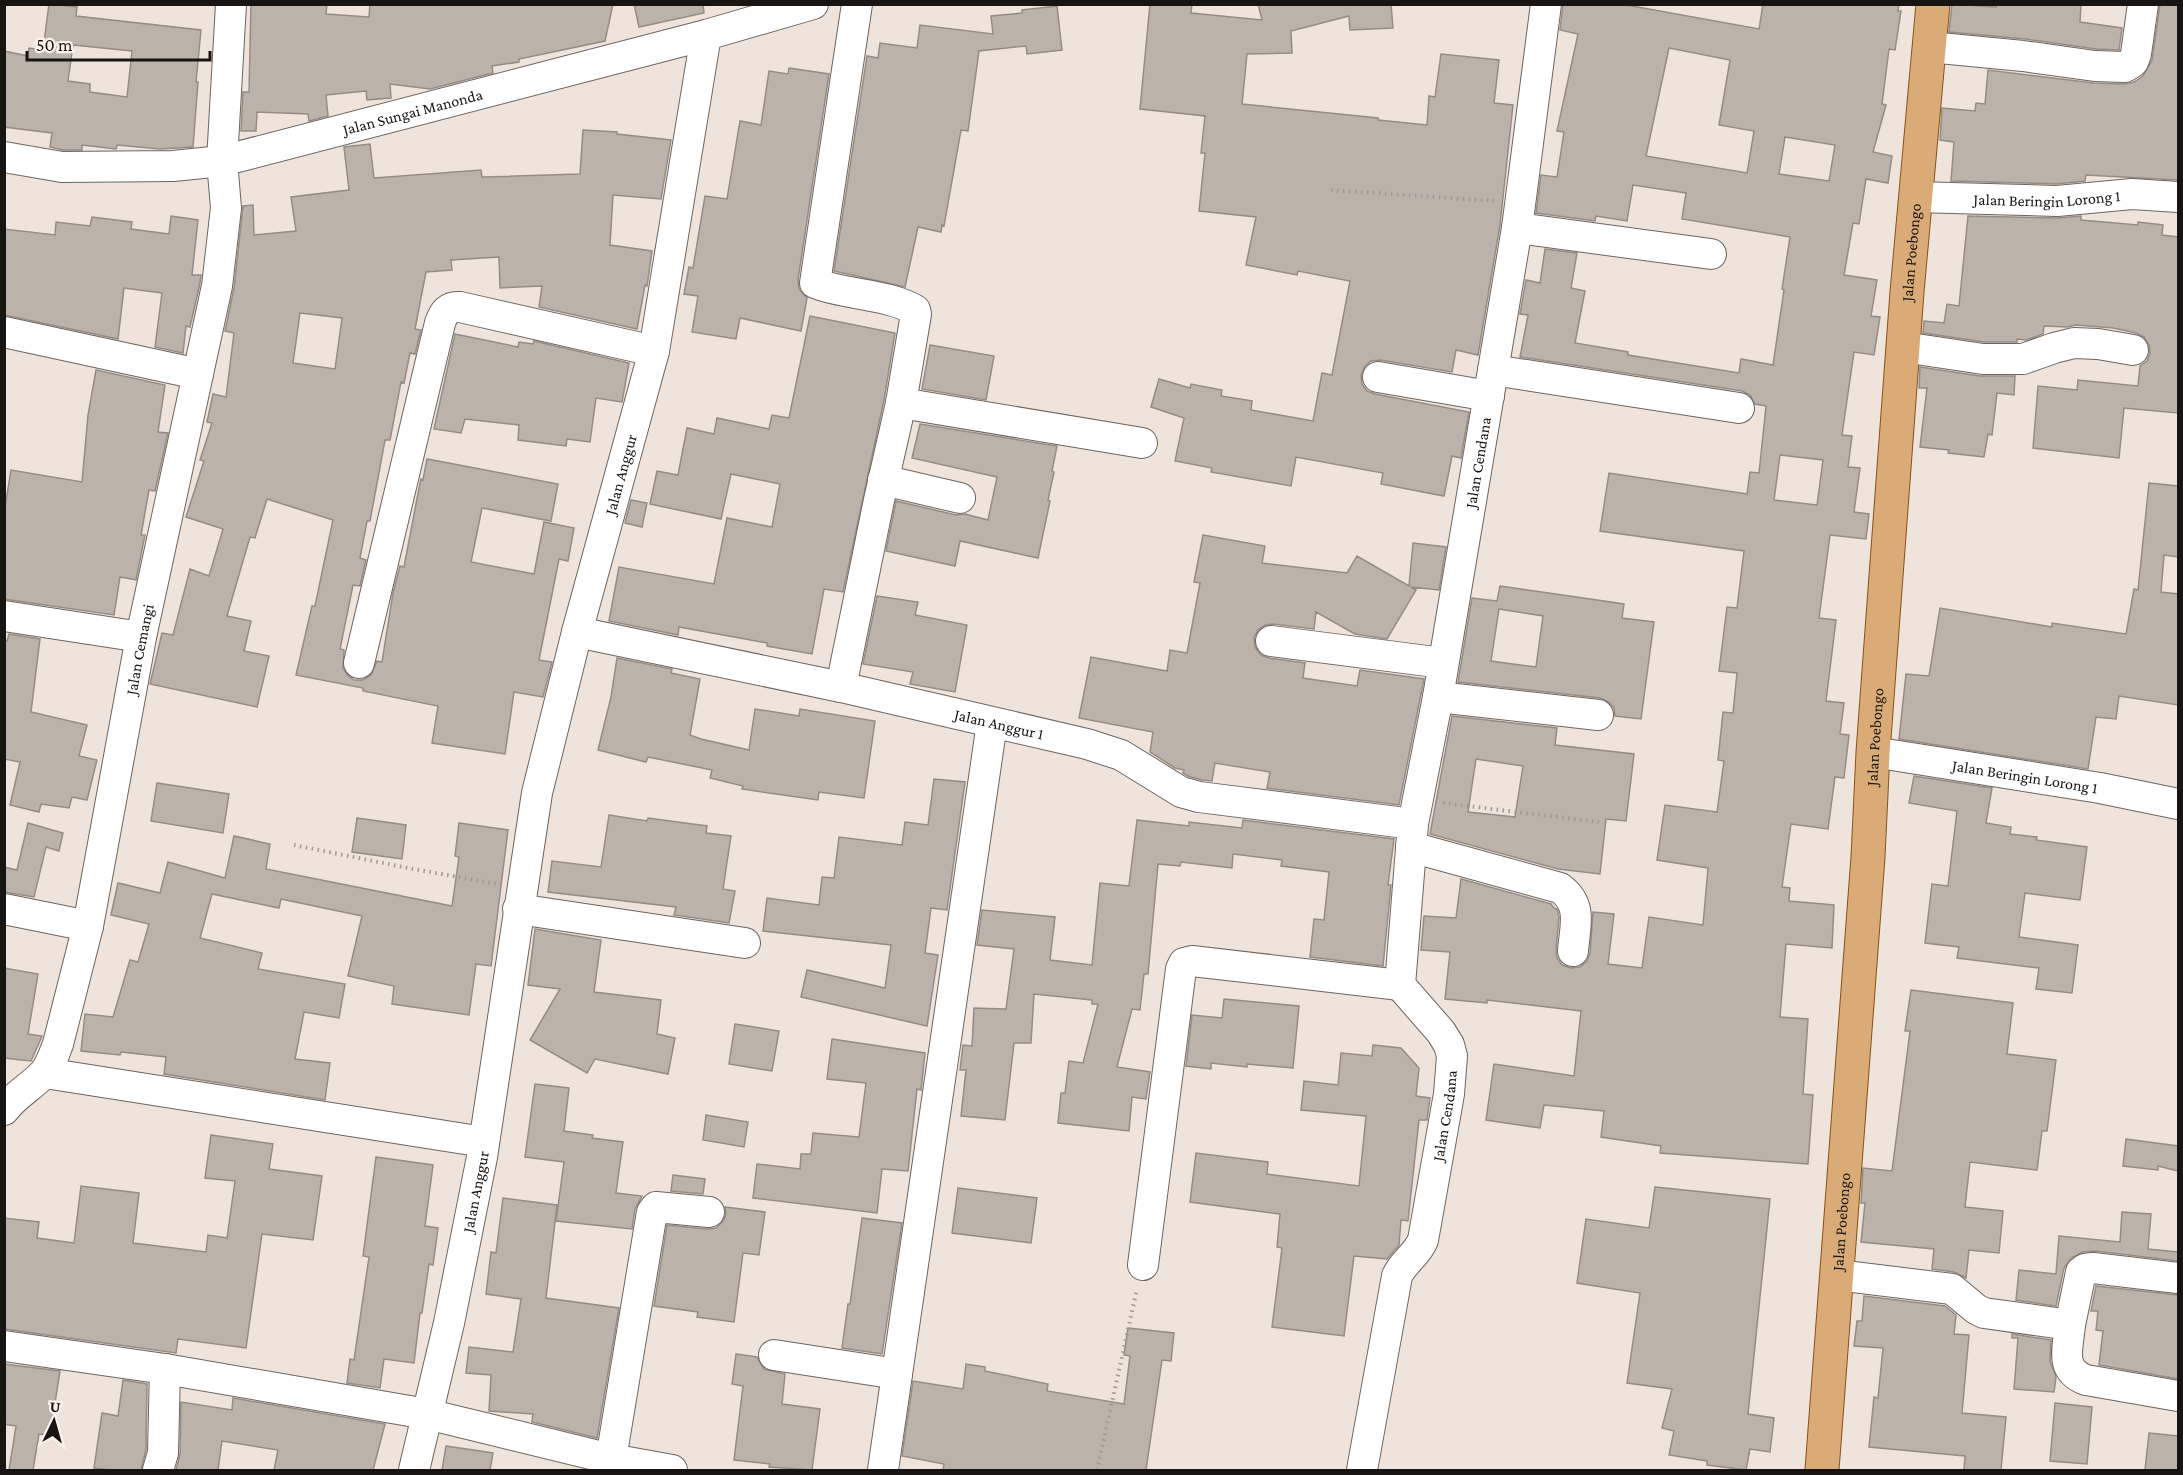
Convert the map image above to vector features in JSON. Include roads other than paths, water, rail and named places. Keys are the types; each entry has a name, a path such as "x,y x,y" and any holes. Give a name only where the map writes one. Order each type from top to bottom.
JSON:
{"main road":[{"name":"Jalan Poebongo","path":"1822,1470 1903,346 1933,4"}],"street":[{"name":"Jalan Cemangi","path":"4,1110 11,1100 45,1073 58,1044 88,926 141,637 220,266 226,208 222,161 231,4"},
{"name":"Jalan Sungai Manonda","path":"4,157 62,167 173,166 222,161 706,35 739,15 813,4"},
{"path":"841,687 901,403 916,314 915,310 895,302 815,283 857,4"},
{"name":"Jalan Cendana","path":"1362,1470 1394,1288 1400,1268 1423,1240 1453,1067 1449,1046 1441,1032 1400,985 1414,824 1438,697 1519,215 1546,4"},
{"path":"1929,47 2122,67 2131,64 2136,54 2143,4"},
{"name":"Jalan Anggur","path":"414,1470 449,1323 484,1142 537,793 577,632 654,351 706,35"},
{"name":"Jalan Beringin Lorong 1","path":"1915,197 2057,201 2132,194 2178,197"},
{"path":"1519,215 1711,254"},
{"path":"359,663 440,323 448,309 460,307 654,351"},
{"path":"4,332 198,374"},
{"path":"1903,346 1983,359 2023,359 2074,343 2098,344 2133,350"},
{"path":"1378,377 1491,383 1739,408"},
{"path":"901,403 1142,443"},
{"path":"884,480 960,498"},
{"path":"4,616 141,637"},
{"name":"Jalan Anggur 1","path":"577,632 841,687 1105,748 1121,755 1181,792 1199,797 1414,824 1560,888 1570,895 1576,906 1573,951"},
{"path":"1271,641 1443,663"},
{"path":"1438,697 1598,715"},
{"path":"883,1470 992,723"},
{"name":"Jalan Beringin Lorong 1","path":"1873,753 2100,788 2178,804"},
{"path":"520,898 746,943"},
{"path":"4,909 88,926"},
{"path":"1143,1265 1180,977 1184,963 1192,961 1400,985"},
{"path":"45,1073 484,1142"},
{"path":"611,1459 652,1212 656,1207 709,1212"},
{"path":"2178,1278 2085,1269 2081,1272 2070,1325 2067,1361 2069,1369 2075,1376 2086,1380 2178,1396"},
{"path":"1837,1275 1953,1289 1976,1310 1984,1313 2070,1325"},
{"path":"4,1346 165,1369 427,1414 611,1459 672,1470"},
{"path":"774,1354 897,1374"},
{"path":"158,1470 163,1453 165,1369"}]}
